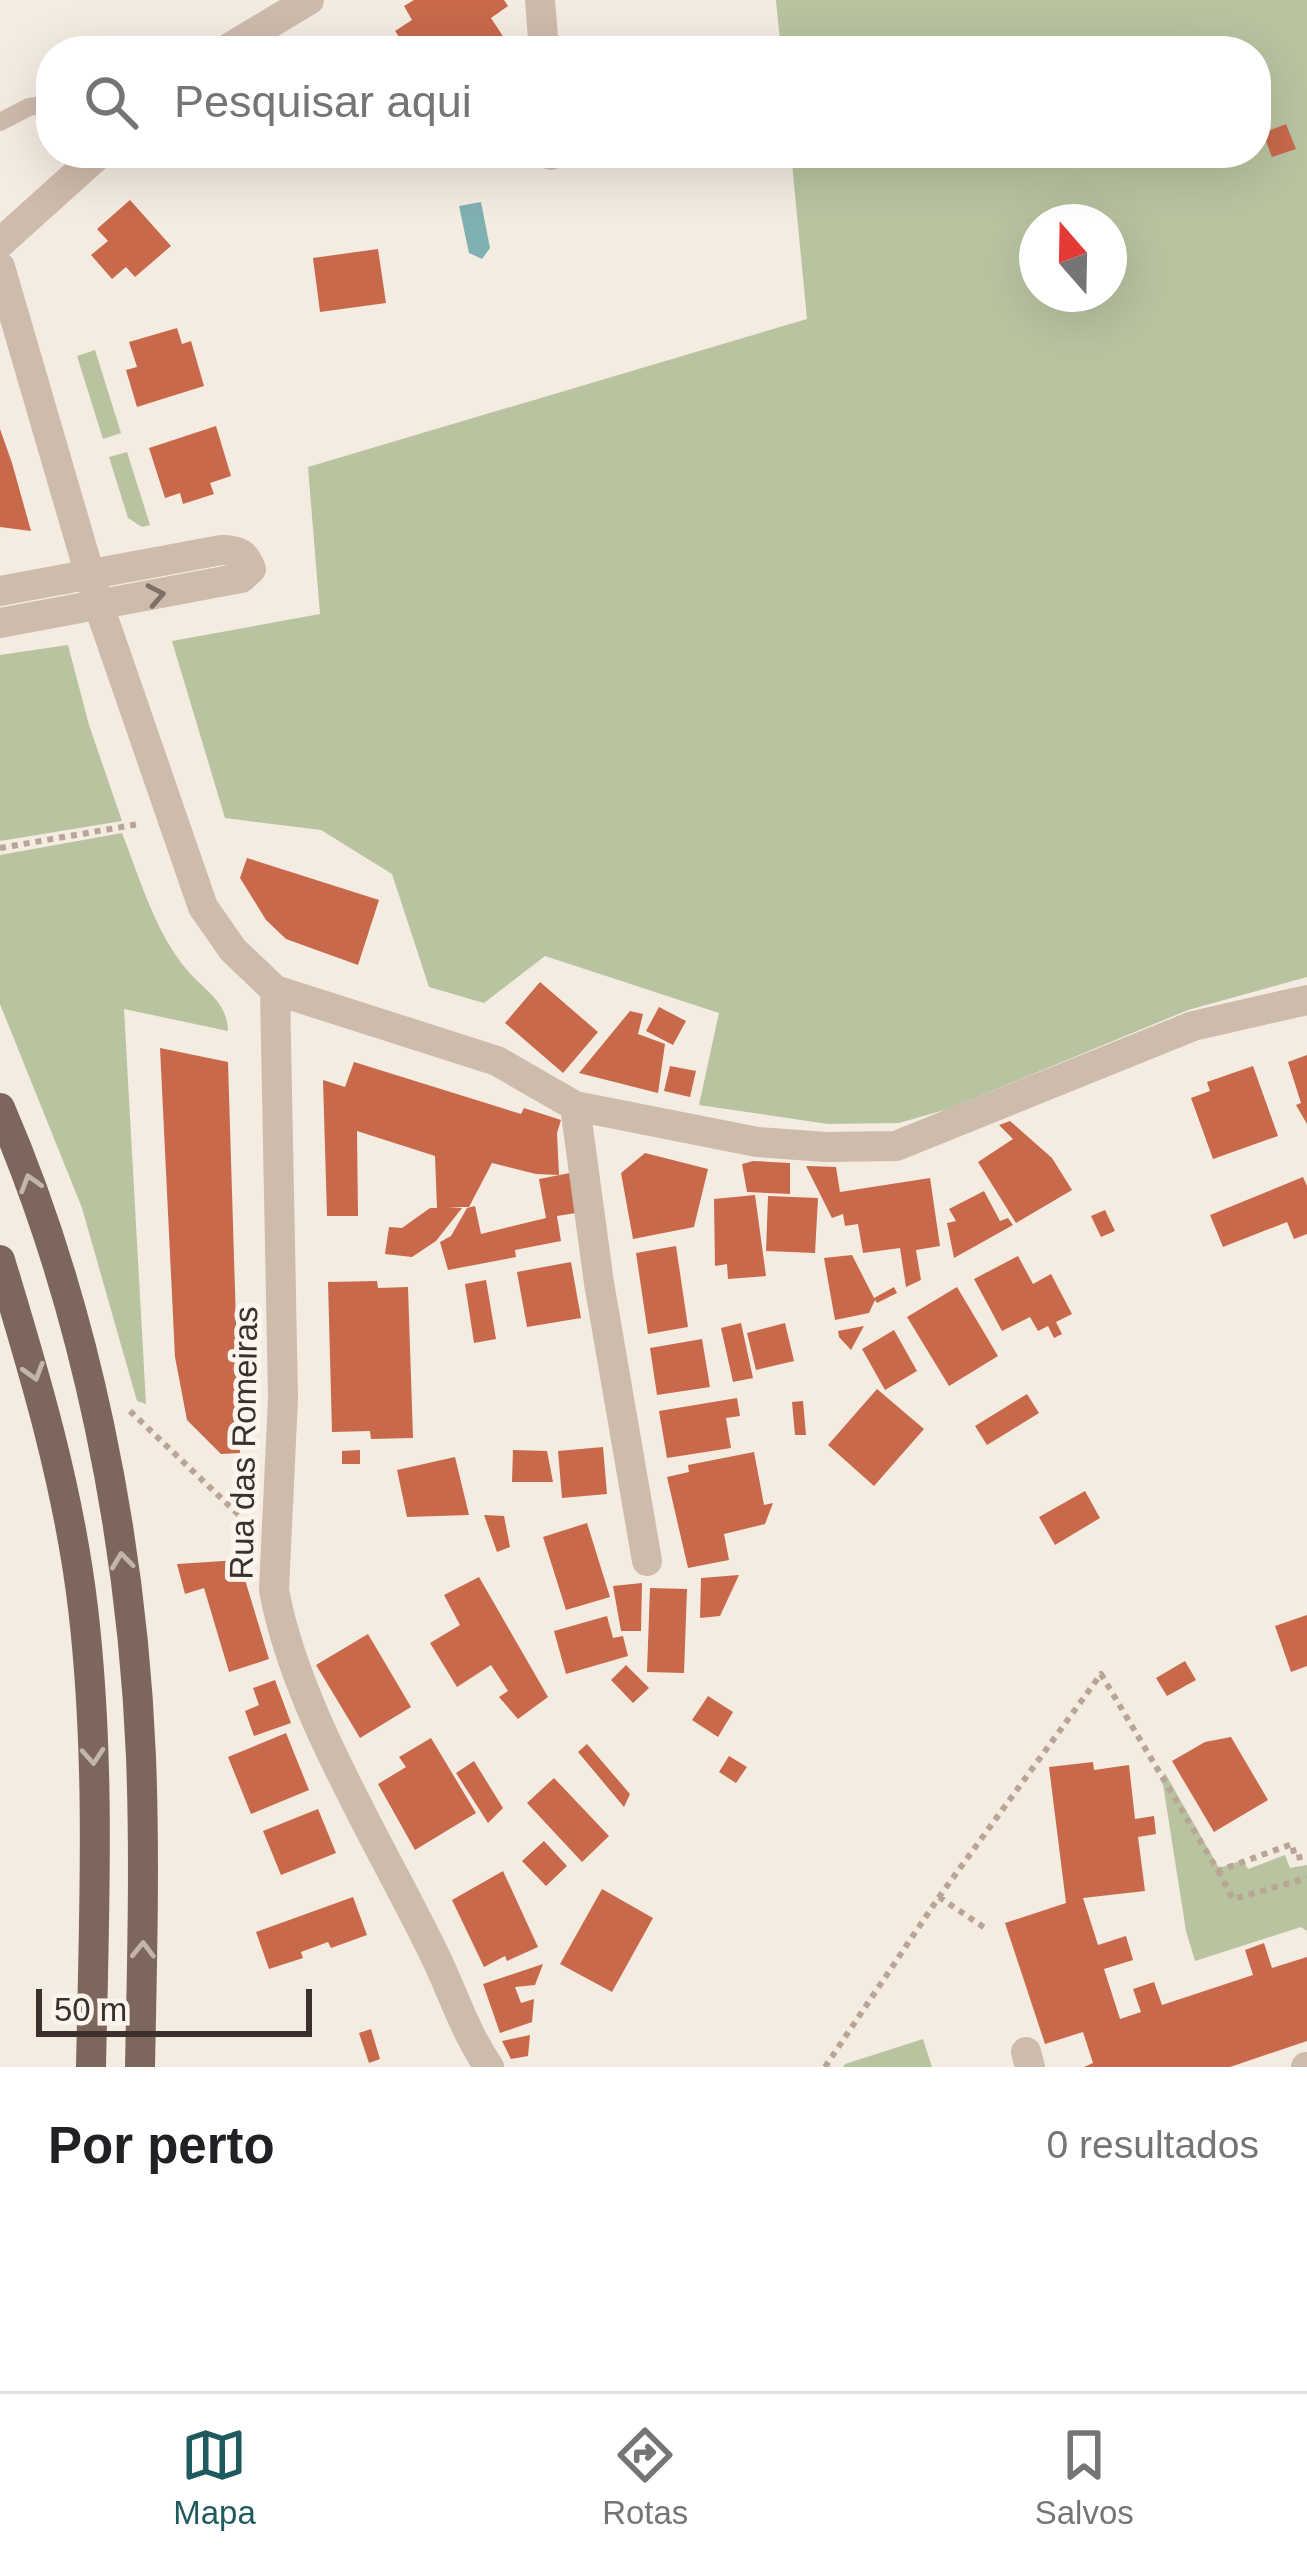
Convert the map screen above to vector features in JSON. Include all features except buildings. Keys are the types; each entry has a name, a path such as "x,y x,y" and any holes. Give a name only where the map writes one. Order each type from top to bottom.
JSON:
{"main road":[{"path":"0,1108 23,1162 83,1359 117,1521 140,1754 140,2067"},
{"path":"0,1260 50,1426 83,1607 97,1808 91,2067"}],"street":[{"path":"249,36 309,0"},
{"path":"540,0 543,36"},
{"path":"0,243 83,168"},
{"path":"0,267 89,575 202,907 233,950 274,990 497,1060 575,1106 757,1142 896,1146 1193,1026 1307,1000"},
{"path":"0,591 221,550 237,550 247,558 250,569 241,578 0,623"},
{"name":"Rua das Romeiras","path":"274,990 283,1312 274,1590 280,1622 317,1718 475,2048 489,2067"},
{"path":"575,1106 598,1283 647,1561"}],"lane":[{"path":"0,122 36,106"}],"path":[{"path":"0,848 172,818"},
{"path":"126,1407 275,1550"},
{"path":"825,2067 939,1897 1101,1674 1233,1899 1307,1878"},
{"path":"1218,1871 1292,1844 1294,1858 1307,1856"},
{"path":"939,1897 985,1928"}],"green space":[{"path":"776,0 1307,0 1307,977 1188,1010 948,1109 899,1123 828,1124 699,1105 719,1013 545,956 484,1003 429,987 392,874 321,830 225,818 172,641 320,614 308,467 807,319 792,168 1271,168 1271,36 780,36"},
{"path":"95,350 121,433 103,439 77,356"},
{"path":"127,452 150,525 142,527 128,518 109,457"},
{"path":"68,645 122,821 0,841 0,655"},
{"path":"122,833 166,939 219,1004 228,1031 124,1009 146,1404 137,1401 82,1208 0,1004 0,855"},
{"path":"1165,1773 1219,1868 1243,1860 1248,1869 1285,1855 1290,1868 1307,1865 1307,1931 1301,1927 1195,1961 1186,1931 1162,1778"},
{"path":"923,2039 932,2067 843,2067 845,2064"}],"water":[{"path":"481,202 490,248 482,259 469,253 459,206"}]}
